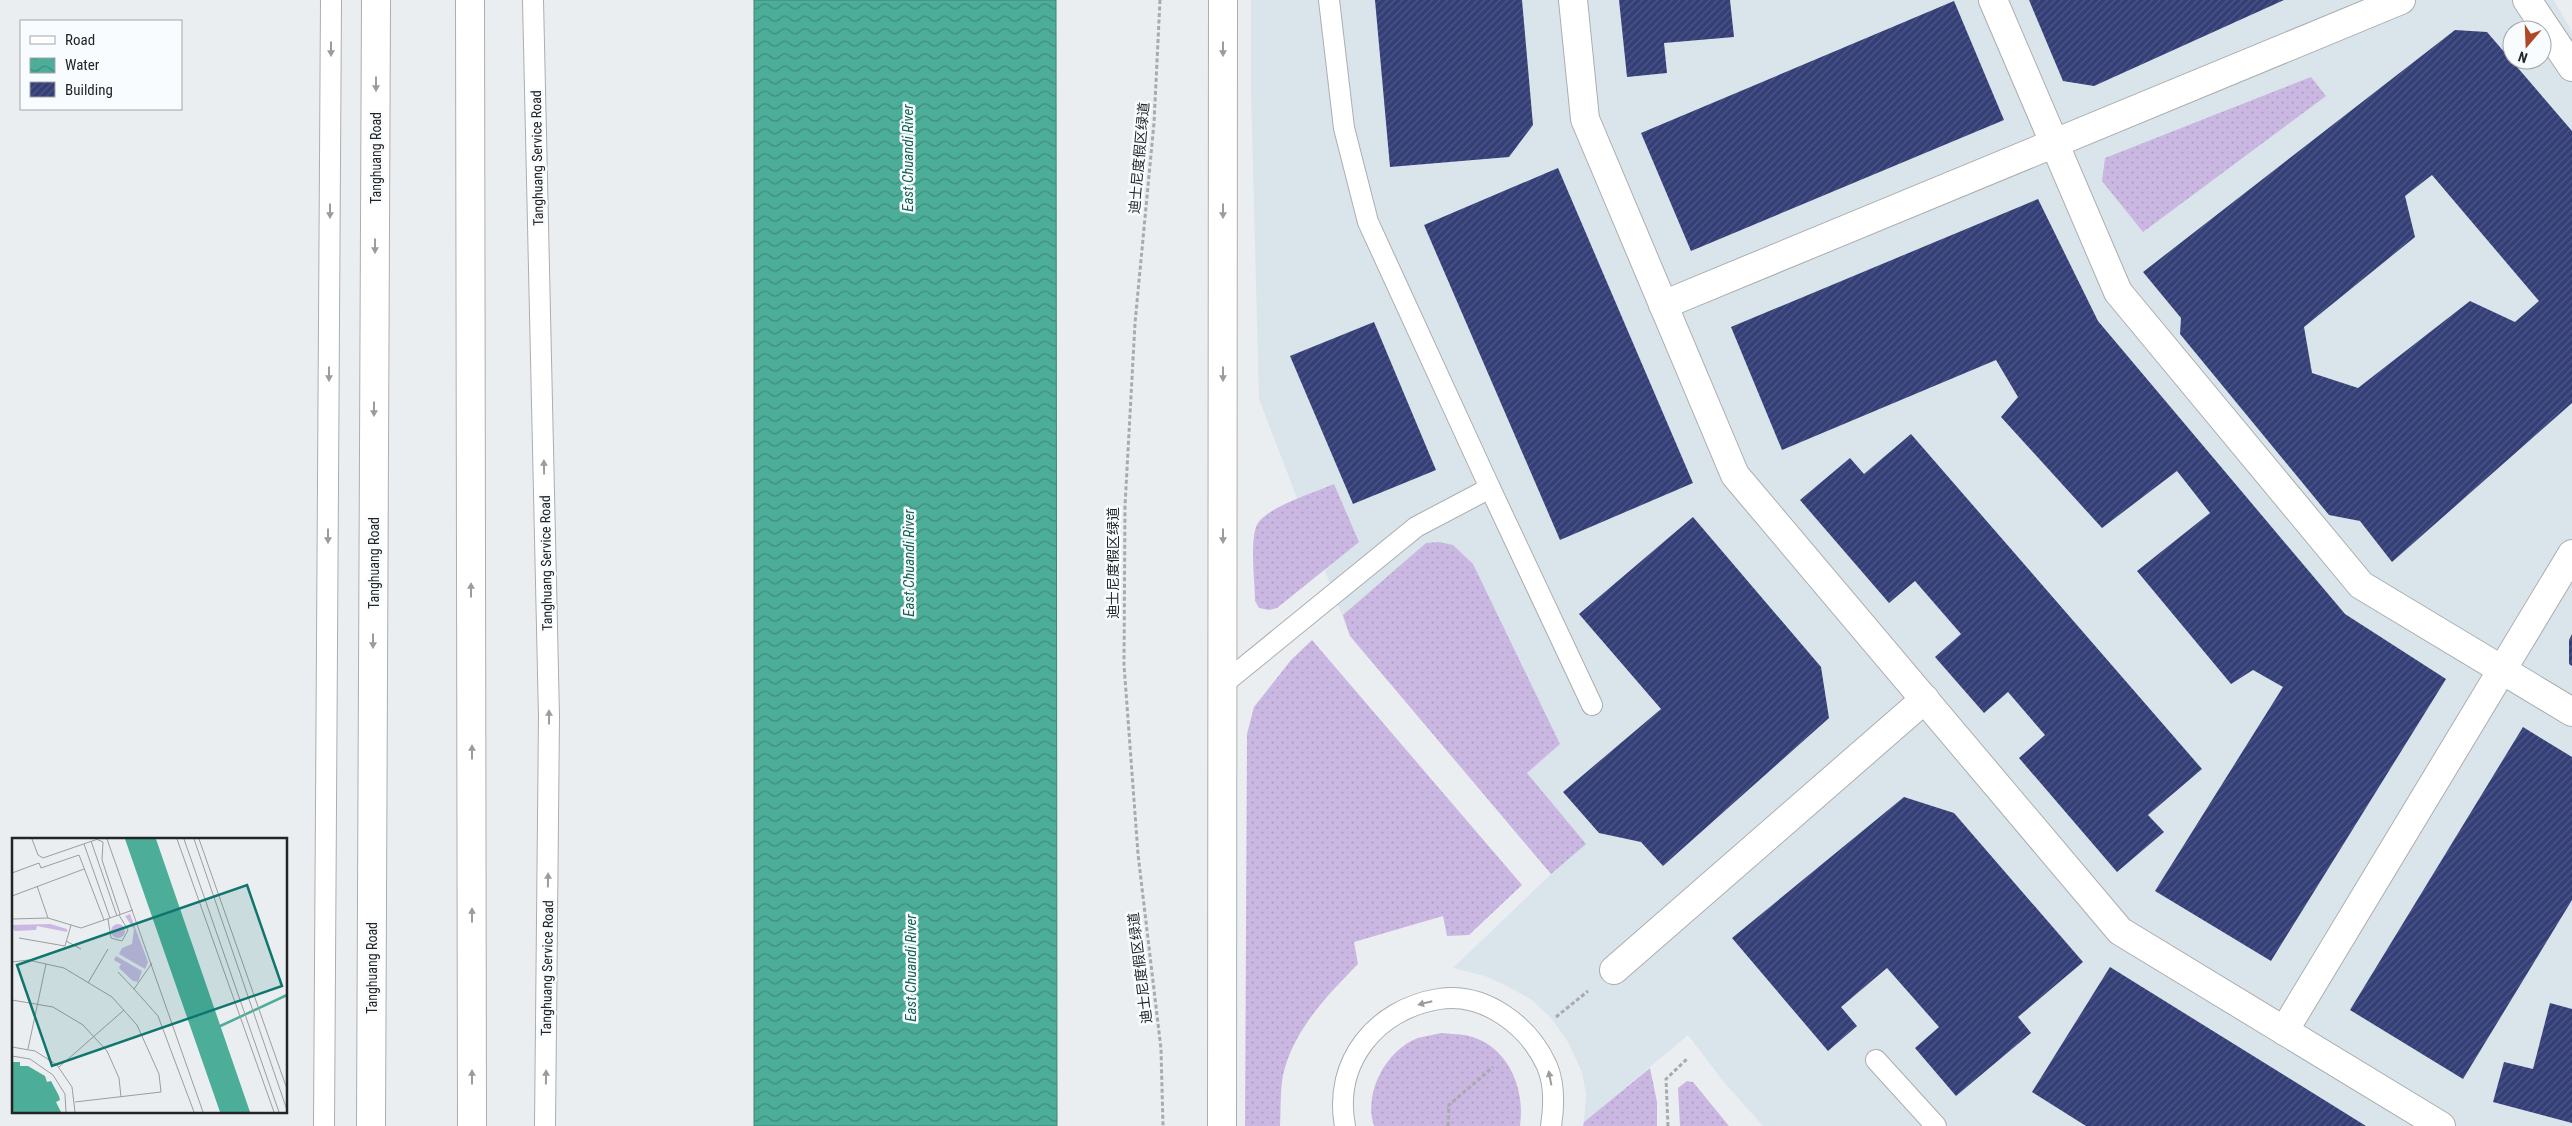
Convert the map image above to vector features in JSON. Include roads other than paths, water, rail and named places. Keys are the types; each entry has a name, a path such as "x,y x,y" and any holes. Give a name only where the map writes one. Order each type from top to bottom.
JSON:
{"street":[{"name":"Tanghuang Road","path":"371,1126 376,0"},
{"path":"470,0 472,1126"},
{"path":"1222,1126 1224,0"},
{"path":"1573,0 1585,120 1735,475 2120,930 2441,1126"},
{"path":"1993,0 2118,292 2360,585 2572,712"},
{"path":"1663,305 2401,0"},
{"path":"2527,0 2572,67"},
{"path":"2284,1030 2572,554"},
{"path":"1614,970 1925,699"}],"lane":[{"path":"324,1126 331,0"},
{"name":"Tanghuang Service Road","path":"533,0 549,716 545,1126"},
{"path":"1329,0 1344,128 1368,222 1592,705"},
{"path":"1222,685 1416,527 1490,488"},
{"path":"1345,1126 1343,1089 1354,1055 1376,1027 1406,1007 1440,999 1474,1002 1506,1015 1530,1038 1548,1068 1554,1101 1551,1126"},
{"path":"1876,1060 1936,1126"}],"water":[{"name":"East Chuandi River","path":"754,0 1056,0 1057,1126 754,1126"}]}
